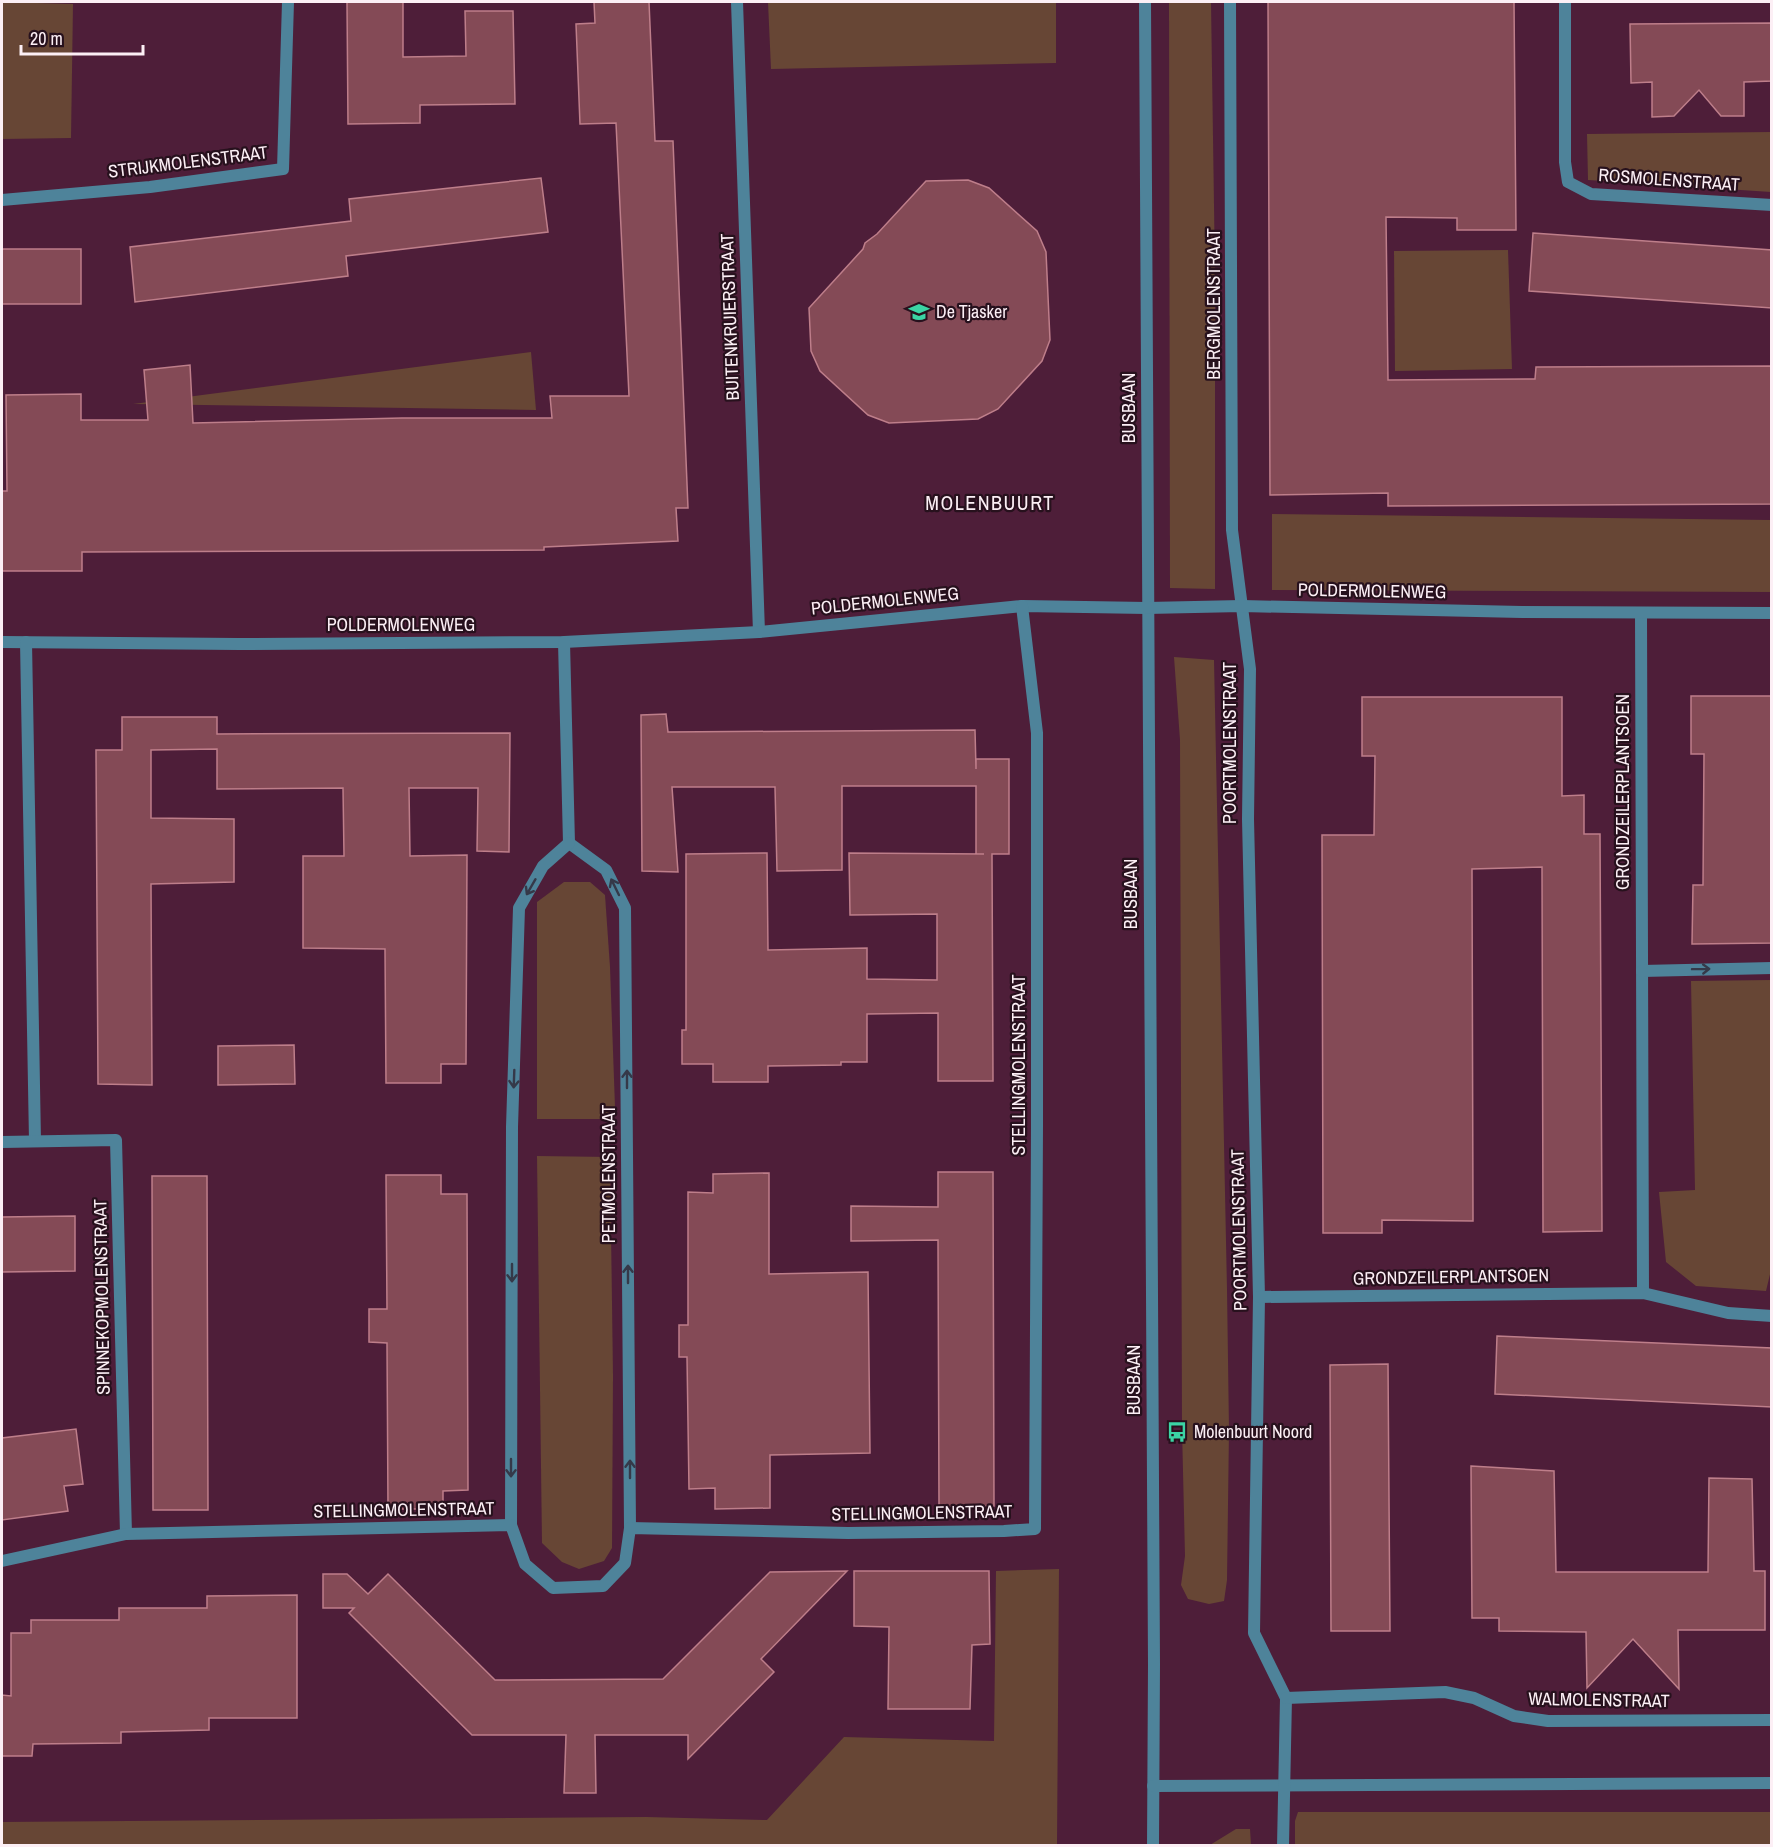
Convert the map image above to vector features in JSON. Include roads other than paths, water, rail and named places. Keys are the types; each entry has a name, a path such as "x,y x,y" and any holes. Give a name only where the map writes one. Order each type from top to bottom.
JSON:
{"street":[{"name":"STRIJKMOLENSTRAAT","path":"2,200 150,186 283,169 288,2"},
{"name":"BUITENKRUIERSTRAAT","path":"736,2 759,632"},
{"name":"BUSBAAN","path":"1145,2 1153,1845"},
{"name":"BERGMOLENSTRAAT","path":"1230,2 1233,530 1242,606"},
{"name":"ROSMOLENSTRAAT","path":"1565,2 1564,152 1568,182 1591,194 1772,205"},
{"name":"POLDERMOLENWEG","path":"2,642 238,644 564,642 759,632 1022,606 1147,608 1242,606 1641,614 1772,613"},
{"name":"STELLINGMOLENSTRAAT","path":"2,1561 126,1534 511,1525 525,1564 553,1588 603,1586 625,1563 630,1528 848,1533 1035,1529 1037,733 1022,606"},
{"name":"POORTMOLENSTRAAT","path":"1242,606 1250,669 1248,831 1259,1298 1254,1633 1286,1698 1283,1845"},
{"name":"GRONDZEILERPLANTSOEN","path":"1641,614 1643,1293"},
{"path":"26,642 35,1141"},
{"path":"511,1525 512,1127 519,908 543,867 569,843 564,642"},
{"name":"PETMOLENSTRAAT","path":"569,843 606,870 625,908 630,1528"},
{"path":"1642,971 1772,968"},
{"name":"SPINNEKOPMOLENSTRAAT","path":"2,1142 116,1140 126,1534"},
{"name":"GRONDZEILERPLANTSOEN","path":"1259,1298 1643,1293 1728,1313 1772,1316"},
{"name":"WALMOLENSTRAAT","path":"1286,1698 1445,1692 1474,1698 1514,1716 1548,1721 1772,1720"},
{"path":"1153,1786 1772,1783"}],"place":[{"name":"De Tjasker","path":"919,312"},
{"name":"Molenbuurt Noord","path":"1177,1432"}],"district":[{"name":"MOLENBUURT","path":"990,503"}]}
